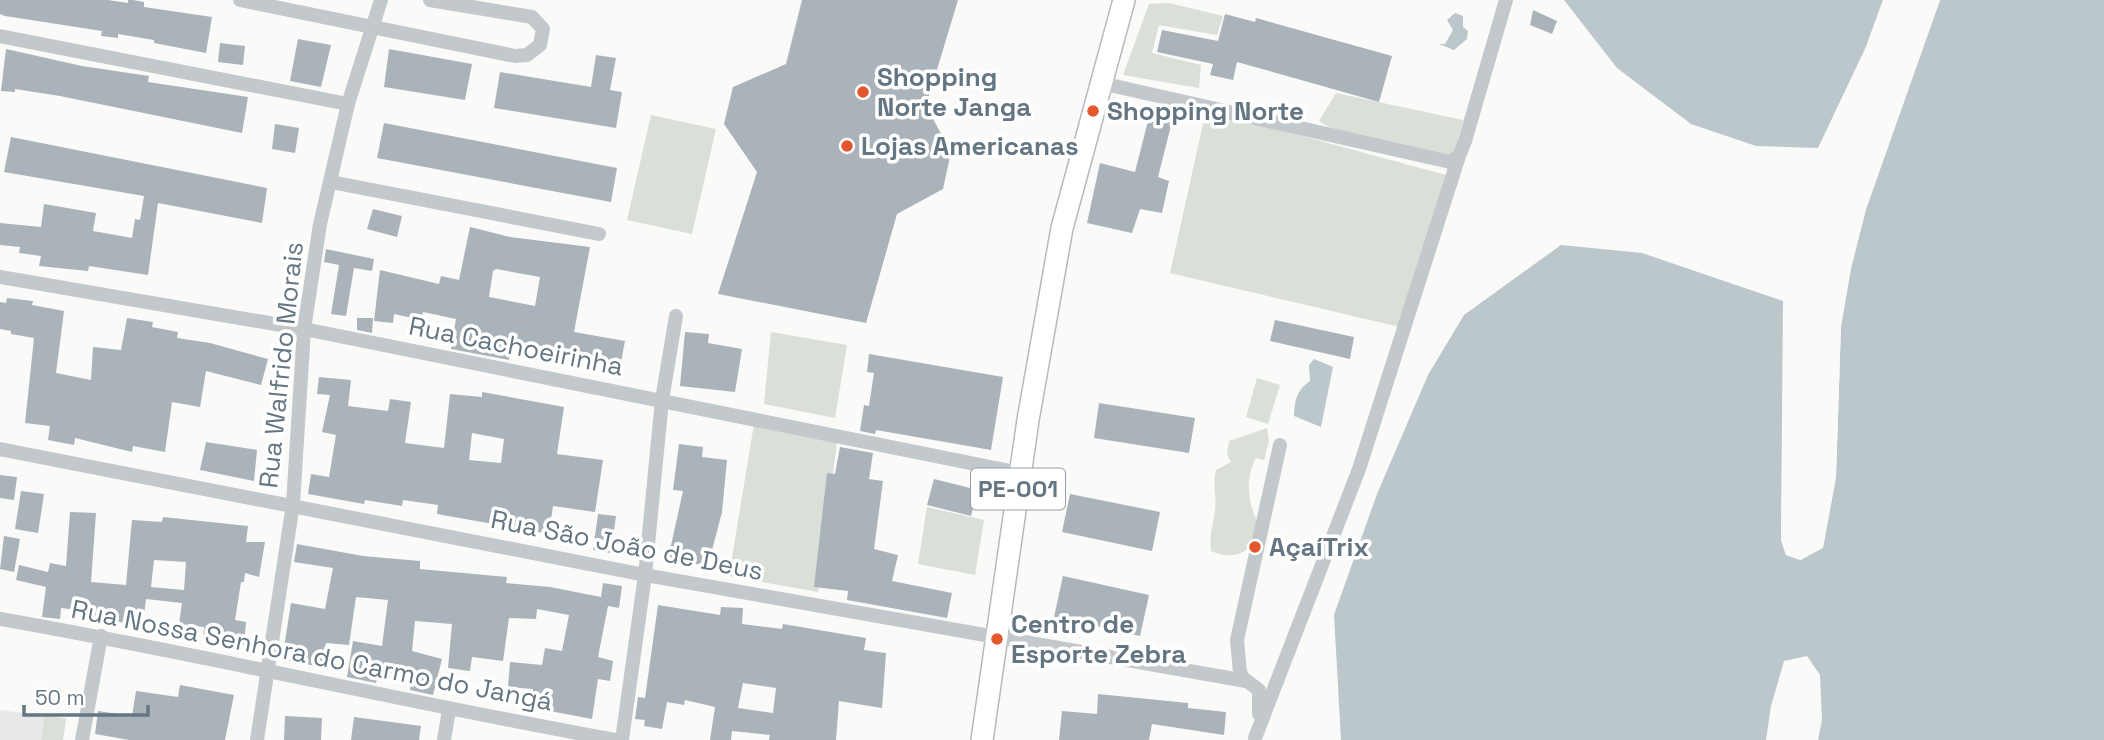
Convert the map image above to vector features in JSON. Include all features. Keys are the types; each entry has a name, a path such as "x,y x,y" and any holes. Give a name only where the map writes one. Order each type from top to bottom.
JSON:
{"main road":[{"name":"PE-001","path":"982,740 1020,473 1062,228 1124,0"}],"street":[{"path":"240,0 515,55 527,55 540,45 543,29 532,17 430,0"},
{"name":"Rua Walfrido Morais","path":"257,740 293,504 304,329 320,224 348,104 381,0"},
{"path":"1255,739 1359,468 1506,0"},
{"path":"0,36 348,104"},
{"path":"1101,83 1433,160 1450,162 1459,156"},
{"path":"331,183 599,234"},
{"name":"Rua Cachoeirinha","path":"0,278 304,329 1020,473"},
{"path":"622,740 645,575 662,400 676,316"},
{"path":"1255,739 1261,700 1259,690 1247,681 1240,671 1237,640 1280,445"},
{"name":"Rua São João de Deus","path":"0,449 293,504 645,575 1247,681"},
{"name":"Rua Nossa Senhora do Carmo do Jangá","path":"0,619 100,636 449,710 615,740"},
{"path":"82,740 100,636"},
{"path":"444,740 449,710"}],"shaded area":[{"path":"1564,0 1883,0 1866,47 1818,148 1756,146 1691,124 1617,68"},
{"path":"1940,0 2104,0 2104,740 1818,740 1822,720 1820,675 1807,656 1784,661 1771,706 1766,740 1341,740 1334,615 1377,494 1428,375 1464,315 1561,245 1642,253 1783,301 1781,540 1786,555 1800,560 1823,548 1836,477 1841,326 1851,268 1866,209"},
{"path":"1169,3 1223,16 1217,35 1159,25 1152,53 1201,65 1199,88 1123,75 1149,4"},
{"path":"1455,13 1463,16 1463,27 1468,31 1467,39 1454,50 1439,44 1445,44 1453,30 1447,20"},
{"path":"1336,93 1463,120 1453,158 1336,131 1319,121"},
{"path":"1206,110 1457,178 1404,328 1170,273"},
{"path":"651,115 716,129 692,234 627,220"},
{"path":"771,332 847,345 835,418 764,404"},
{"path":"1314,359 1333,367 1321,427 1294,416 1297,396 1310,381 1309,365"},
{"path":"1257,378 1280,385 1268,424 1246,417"},
{"path":"754,424 837,442 818,592 729,576"},
{"path":"1267,428 1269,441 1264,460 1256,458 1249,484 1258,524 1253,543 1242,553 1235,555 1211,551 1215,476 1216,470 1231,462 1227,454 1229,441"},
{"path":"927,507 984,520 975,575 918,564"},
{"path":"0,710 66,718 63,740 0,740"},
{"path":"45,716 66,719 63,740 41,740"}],"pier":[{"path":"1883,0 1886,1 1869,48 1821,149 1817,151 1866,47"},
{"path":"1936,0 1940,0 1866,209 1851,268 1841,326 1836,477 1823,547 1801,560 1786,555 1781,540 1784,297 1787,301 1784,539 1789,552 1800,556 1820,545 1832,476 1838,326 1847,267 1863,208"}],"building":[{"path":"0,0 108,0 128,3 128,0 133,0 144,2 144,7 212,17 206,53 154,43 154,40 118,34 118,38 101,36 102,31 5,16 0,14"},
{"path":"802,0 958,0 926,106 951,152 943,189 897,214 866,323 718,294 757,172 724,124 733,87 786,64"},
{"path":"1533,10 1557,21 1552,34 1530,25"},
{"path":"1225,14 1255,22 1256,18 1392,56 1379,102 1237,62 1233,80 1210,75 1213,64 1157,52 1162,30 1218,41"},
{"path":"298,39 331,45 321,87 290,81"},
{"path":"220,43 245,46 243,65 218,62"},
{"path":"6,49 82,66 149,76 148,82 248,97 242,133 60,96 15,89 15,92 1,91"},
{"path":"389,49 472,64 465,100 384,87"},
{"path":"596,55 616,58 610,90 622,92 616,128 494,108 500,72 591,87"},
{"path":"1152,105 1175,110 1158,177 1169,181 1162,213 1140,209 1132,233 1087,223 1100,163 1135,172"},
{"path":"384,123 617,168 611,202 377,158"},
{"path":"275,124 299,128 295,153 272,149"},
{"path":"11,137 267,188 262,223 158,203 148,275 89,266 88,271 39,266 41,256 19,253 20,247 0,245 0,223 41,227 44,204 96,213 93,231 132,238 135,219 140,220 144,196 4,172"},
{"path":"373,209 402,216 397,237 367,229"},
{"path":"470,227 510,237 590,247 574,332 625,341 620,367 540,353 541,346 511,341 509,360 451,349 456,319 423,312 421,320 394,314 393,323 374,321 380,270 439,284 441,276 459,280","holes":["496,269 540,277 535,306 489,297 493,271"]},
{"path":"326,249 374,259 372,271 354,268 346,316 331,314 339,265 324,262"},
{"path":"7,298 33,301 32,305 64,311 56,373 91,380 93,347 121,350 127,318 153,322 152,327 178,332 177,338 210,343 268,359 261,385 206,371 200,407 172,402 165,452 133,446 132,452 75,438 74,445 48,440 50,426 25,423 34,338 0,329 0,302 6,303"},
{"path":"357,318 373,318 372,333 357,330"},
{"path":"1275,320 1354,337 1350,359 1270,341"},
{"path":"685,332 709,334 708,343 742,349 735,392 680,386"},
{"path":"869,354 1003,377 991,450 876,430 875,434 860,431 864,405 869,406 874,373 867,372"},
{"path":"319,377 351,380 348,406 388,411 390,399 411,402 405,443 444,448 450,394 482,397 482,392 564,407 557,454 603,460 595,512 553,506 549,534 437,514 438,505 403,500 402,506 365,500 364,504 308,494 311,474 329,477 336,435 322,432 330,395 317,394","holes":["472,433 504,439 501,463 469,460"]},
{"path":"1099,403 1195,418 1189,453 1094,438"},
{"path":"206,442 257,450 254,481 200,470"},
{"path":"679,444 703,447 702,457 727,460 722,512 708,566 668,559 683,491 673,490"},
{"path":"840,447 873,453 869,479 883,481 874,549 898,555 892,581 952,593 947,618 847,600 848,591 814,587 827,473 835,474"},
{"path":"0,475 17,477 14,500 0,498"},
{"path":"934,479 978,490 971,516 927,505"},
{"path":"21,491 44,494 38,533 15,529"},
{"path":"1070,494 1160,512 1152,551 1062,532"},
{"path":"70,512 96,513 91,582 126,585 132,520 162,522 163,517 248,526 246,542 265,542 259,577 245,573 244,582 241,582 235,620 246,622 244,646 203,641 204,627 179,624 182,603 146,599 143,624 92,620 93,612 61,608 60,619 42,617 46,587 16,580 19,565 48,572 50,563 66,566","holes":["154,560 186,562 184,590 151,587"]},
{"path":"598,514 616,516 611,553 593,550"},
{"path":"4,536 20,539 14,572 0,569"},
{"path":"297,544 363,556 420,561 420,569 507,577 506,583 550,587 601,597 603,583 622,586 619,608 608,606 598,657 613,661 610,681 598,679 592,719 529,707 533,689 508,687 510,662 542,665 545,648 562,651 569,615 537,609 536,619 509,618 503,661 472,657 470,671 448,668 452,624 415,621 412,651 442,659 433,695 410,690 412,676 378,673 376,683 347,677 353,641 382,646 388,600 356,597 349,645 326,643 322,667 282,660 291,603 325,609 333,568 294,562"},
{"path":"1063,576 1149,595 1140,636 1054,617"},
{"path":"658,605 720,615 721,607 743,608 742,624 782,629 783,624 866,638 864,650 886,653 882,708 839,701 836,740 769,740 770,735 732,731 731,740 710,740 715,707 685,700 684,705 667,702 662,729 644,726 645,720 635,719 638,697 645,698","holes":["743,683 776,688 773,713 738,708"]},
{"path":"180,685 234,695 225,740 129,740 95,734 98,711 132,716 136,691 178,697"},
{"path":"1098,694 1188,703 1188,708 1226,712 1224,735 1152,724 1149,740 1059,740 1062,711 1097,714"},
{"path":"285,716 322,718 321,740 284,740"},
{"path":"354,717 421,726 419,740 351,740"}],"place":[{"name":"Shopping Norte Janga","path":"863,92"},
{"name":"Shopping Norte","path":"1093,111"},
{"name":"Lojas Americanas","path":"847,146"},
{"name":"AçaíTrix","path":"1255,547"},
{"name":"Centro de Esporte Zebra","path":"997,639"}]}
